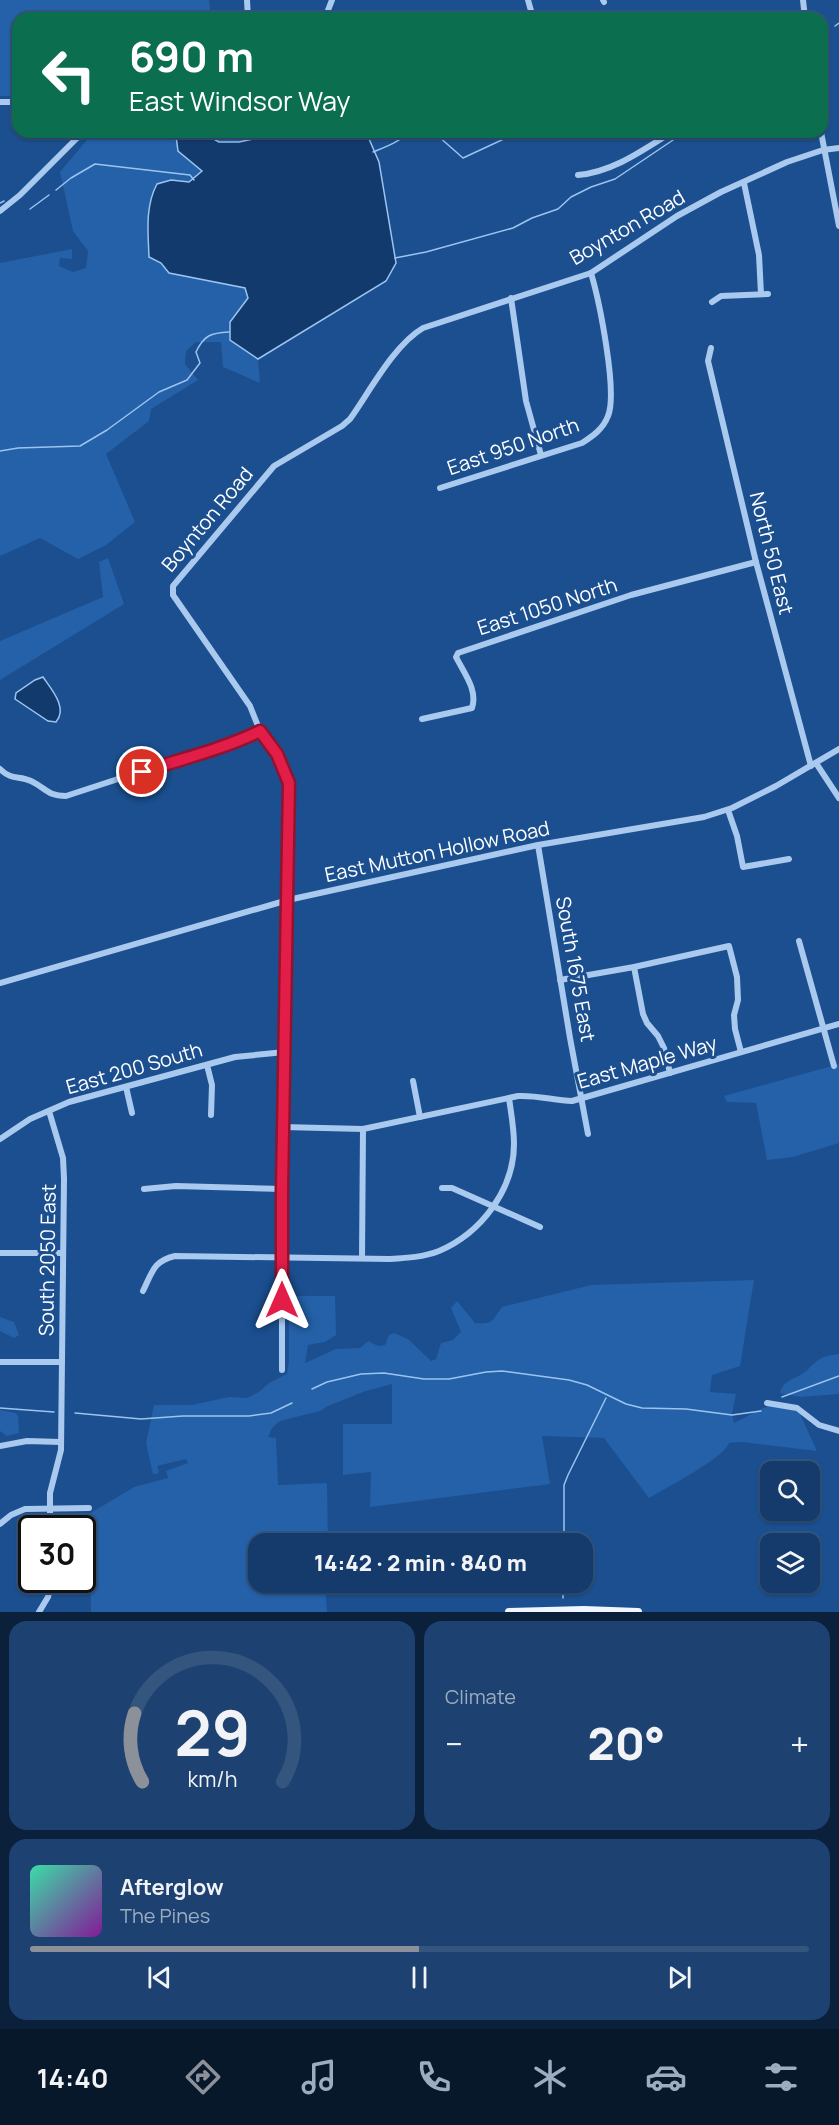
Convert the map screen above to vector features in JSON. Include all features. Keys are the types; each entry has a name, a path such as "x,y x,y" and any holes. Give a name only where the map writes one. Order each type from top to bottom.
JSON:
{"main road":[{"path":"509,1612 584,1610 638,1612"}],"street":[{"path":"0,211 20,195 77,138"},
{"path":"578,175 595,173 618,164 662,138"},
{"path":"821,138 839,226"},
{"name":"Boynton Road","path":"282,1370 282,1189 289,783 277,754 260,731 250,706 173,595 173,586 216,532 274,466 350,419 411,335 423,328 591,273 677,216 721,192 787,162 823,150 839,148"},
{"path":"712,302 721,296 764,294 759,255 744,183"},
{"name":"East 950 North","path":"440,488 582,443 594,436 608,416 612,401 596,291 591,273"},
{"path":"511,298 526,401 541,455"},
{"name":"North 50 East","path":"711,348 708,362 756,562 814,764 839,798"},
{"name":"East 1050 North","path":"422,719 472,708 475,699 474,691 456,657 458,653 631,595 756,562"},
{"path":"0,769 12,778 30,780 47,793 66,796 216,747 234,744 260,731"},
{"name":"East Mutton Hollow Road","path":"0,983 288,900 538,845 704,817 728,810 776,786 839,749"},
{"path":"728,810 737,836 743,867 789,859"},
{"name":"South 1675 East","path":"538,845 588,1134"},
{"path":"799,941 834,1066"},
{"path":"560,980 634,967 729,946 739,988 734,1015 741,1052"},
{"path":"634,967 643,1014 664,1048 670,1072"},
{"name":"East Maple Way","path":"284,1127 363,1129 528,1095 572,1101 839,1024"},
{"name":"East 200 South","path":"0,1139 30,1119 69,1102 235,1057 285,1052"},
{"path":"207,1065 212,1085 211,1115"},
{"path":"413,1081 420,1117"},
{"path":"126,1087 132,1113"},
{"path":"143,1291 156,1265 163,1259 175,1256 408,1258 437,1252 458,1242 481,1223 494,1207 512,1165 514,1145 509,1098"},
{"name":"South 2050 East","path":"49,1111 63,1158 61,1442 59,1461 50,1493 50,1515"},
{"path":"362,1258 363,1129"},
{"path":"144,1189 176,1186 282,1189"},
{"path":"442,1188 452,1188 540,1227"},
{"path":"0,1252 63,1253"},
{"path":"0,1362 62,1362"},
{"path":"767,1403 797,1408 819,1425 839,1431"},
{"path":"0,1446 27,1441 61,1442"},
{"path":"0,1524 11,1515 25,1509 89,1508"},
{"path":"39,1612 49,1593"}],"shaded area":[{"path":"0,0 209,0 210,12 12,12 12,96 0,96"},
{"path":"88,138 177,138 202,171 189,182 171,180 151,195 148,232 149,257 161,263 169,273 245,288 248,298 230,321 230,339 258,359 260,383 223,367 221,342 196,342 186,351 185,364 198,380 151,409 149,421 106,454 135,522 106,545 78,559 40,538 0,556 0,263 72,249 72,259 60,258 59,266 73,272 86,268 88,251 73,231 60,172"},
{"path":"176,138 212,138 219,142 239,142 259,138 369,138 379,162 396,263 386,281 258,359 230,340 230,322 248,298 245,288 169,273 161,263 149,257 149,210 157,184 171,180 189,182 202,171 178,151"},
{"path":"212,138 259,138 239,142 219,142"},
{"path":"108,558 124,604 0,680 0,641 103,597 99,562"},
{"path":"43,677 60,705 56,722 48,721 15,699 16,693"},
{"path":"839,1064 839,1143 793,1157 767,1160 756,1103 727,1102 724,1096"},
{"path":"754,1280 740,1366 712,1375 710,1392 736,1394 732,1414 734,1423 766,1407 774,1405 790,1408 800,1414 817,1451 741,1442 729,1443 717,1457 649,1498 604,1438 542,1436 550,1484 370,1507 371,1472 343,1475 343,1424 392,1424 392,1384 363,1392 320,1411 280,1421 272,1428 268,1437 276,1438 278,1485 327,1483 328,1533 248,1533 248,1593 326,1593 327,1612 91,1612 91,1593 96,1593 96,1515 89,1514 134,1487 168,1478 166,1471 188,1463 186,1459 157,1466 159,1471 153,1474 146,1443 154,1405 192,1405 229,1397 247,1398 287,1374 289,1301 293,1296 335,1296 336,1335 325,1342 308,1345 305,1363 336,1349 360,1348 368,1341 378,1346 385,1345 389,1335 394,1333 408,1339 431,1361 436,1359 441,1343 453,1340 461,1332 451,1308 457,1301 475,1323 487,1323 492,1321 502,1307 591,1285"},
{"path":"0,1317 14,1322 19,1335 14,1338 0,1331"},
{"path":"839,1354 839,1394 801,1397 780,1393 787,1382 805,1372 819,1360 826,1356"},
{"path":"0,1410 16,1413 19,1433 7,1436 0,1431"}],"waterway":[{"path":"835,26 839,23"},
{"path":"373,152 402,138"},
{"path":"440,138 463,158 506,138"},
{"path":"395,258 426,252 513,228 532,218 558,209 571,197 615,179 676,138"},
{"path":"56,190 95,164 190,175 194,180"},
{"path":"30,209 49,195"},
{"path":"0,203 4,201"},
{"path":"0,451 18,448 80,446 107,430 159,392 187,380 200,363 196,352 205,338 213,334 229,332"},
{"path":"312,1389 327,1382 361,1374 384,1373 424,1379 449,1379 502,1371 569,1380 587,1385 626,1404 642,1408 686,1409 732,1415 761,1411"},
{"path":"782,1397 839,1376"},
{"path":"564,1533 564,1485 606,1398"},
{"path":"75,1413 141,1419 183,1416 249,1416 271,1413 292,1403"},
{"path":"0,1408 54,1412"},
{"path":"563,1593 563,1598"}],"route":[{"path":"142,772 216,747 234,744 260,731 277,754 289,783 282,1300"}]}
